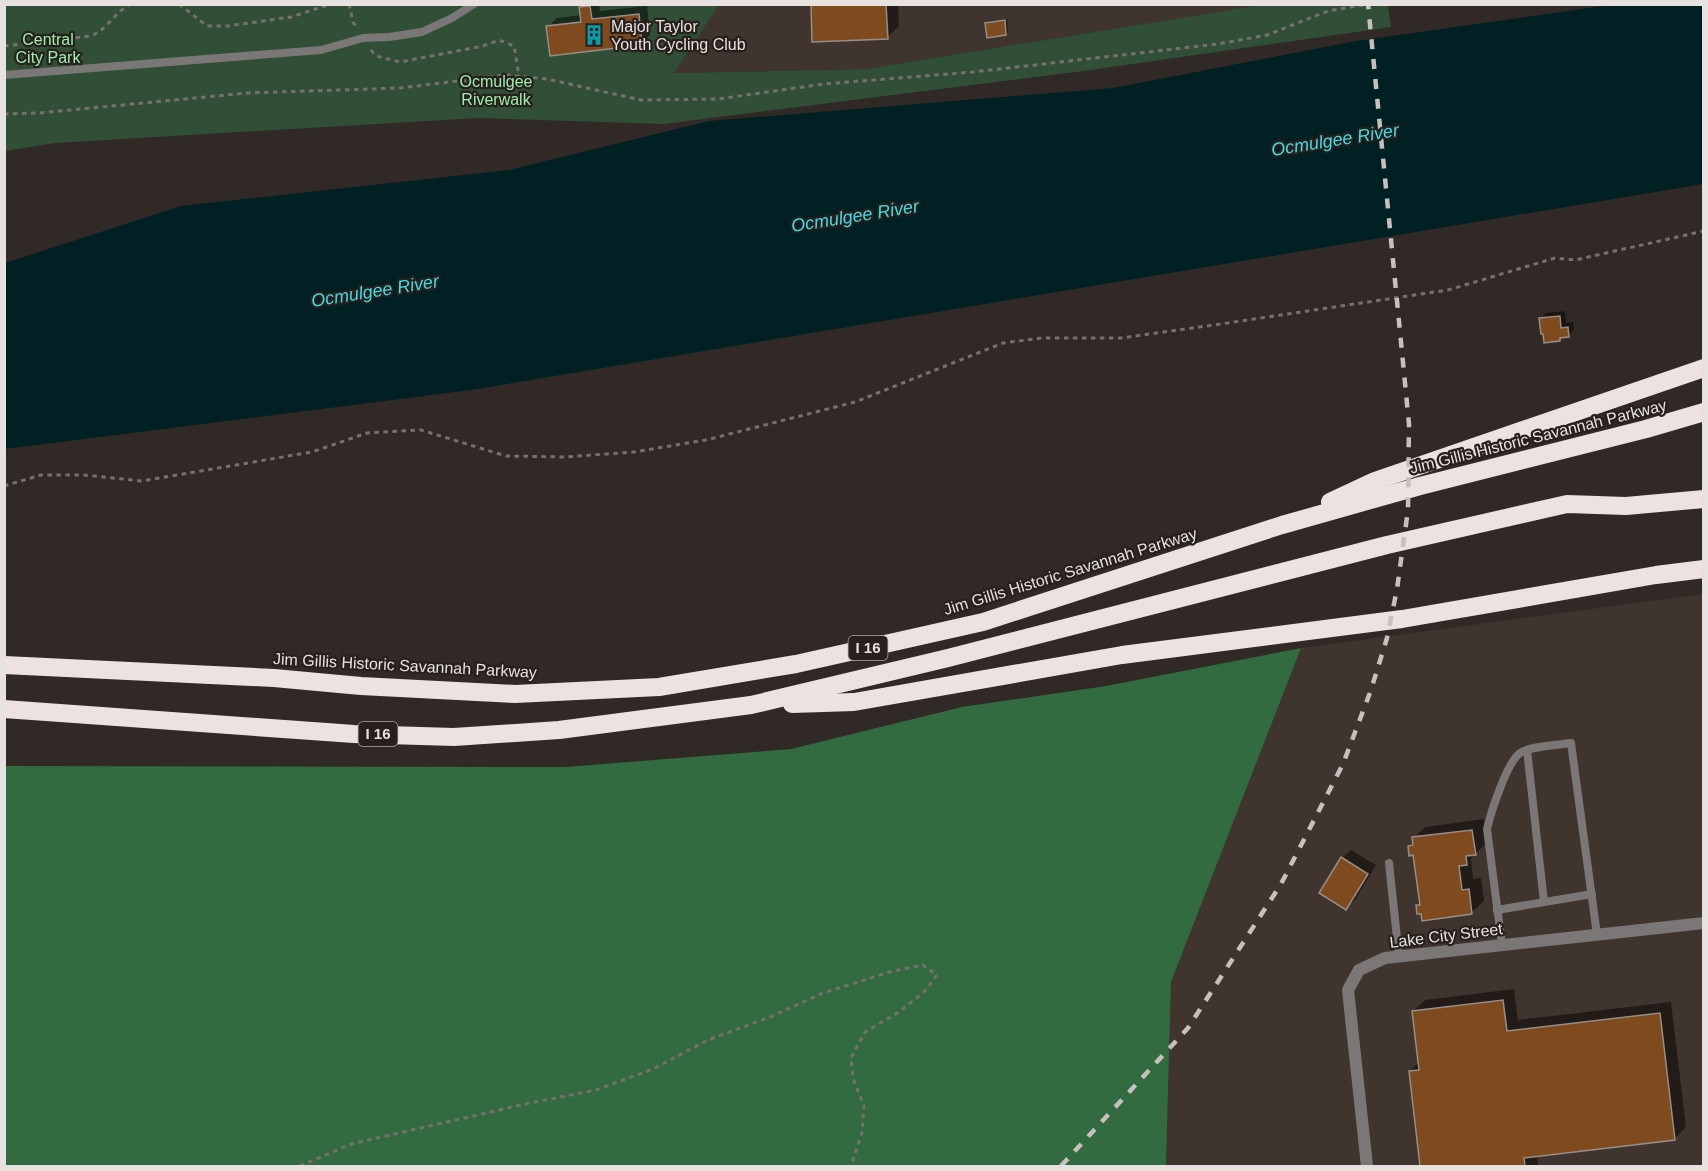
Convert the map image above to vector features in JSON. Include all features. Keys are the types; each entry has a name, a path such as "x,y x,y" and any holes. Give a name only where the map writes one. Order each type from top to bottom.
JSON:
{"highway":[{"path":"1282,525 1374,481 1704,368"},
{"name":"Jim Gillis Historic Savannah Parkway","path":"4,665 262,677 361,686 515,694 660,687 796,664 983,622 1282,525 1420,486 1704,412"},
{"name":"I 16","path":"4,709 354,734 454,737 558,730 751,705 948,658 1387,545 1567,504 1626,506 1704,499"},
{"path":"751,705 854,702 1122,655 1402,619 1656,575 1704,569"}],"street":[{"name":"Lake City Street","path":"1367,1167 1348,990 1359,970 1385,958 1704,923"}],"lane":[{"path":"4,75 321,50 363,38 422,32 453,18 474,4"},
{"path":"1502,945 1487,829 1491,811 1513,759 1522,751 1571,743 1598,934"},
{"path":"1527,750 1544,902"},
{"path":"1389,863 1399,957"},
{"path":"1497,910 1592,894"}],"path":[{"path":"179,4 207,26 228,26 291,17 331,4"},
{"path":"349,4 353,22 376,56 400,62 483,46 500,40 514,46 519,76"},
{"path":"4,114 39,113 247,93 400,88 506,75 547,79 641,100 718,99 825,84 973,72 1218,44 1267,35 1328,11 1370,4"},
{"path":"4,46 90,36 99,33 113,17 129,5"},
{"path":"4,486 41,475 84,475 142,481 312,452 367,433 421,430 506,456 565,456 634,452 706,440 855,402 903,385 1003,343 1042,338 1121,338 1448,290 1555,258 1575,260 1704,231"},
{"path":"300,1167 351,1144 596,1090 654,1069 708,1040 770,1017 823,993 893,971 923,965 937,975 925,991 899,1012 865,1032 851,1058 853,1078 864,1106 862,1133 851,1167"}],"shaded area":[{"path":"719,5 1260,5 866,69 673,73"},
{"path":"1703,594 1703,1166 1166,1166 1171,982 1301,648"}],"green space":[{"path":"5,5 719,5 674,73 866,69 1260,5 1388,5 1391,27 1091,70 664,124 478,118 55,143 5,151"},
{"path":"1301,648 1171,982 1166,1166 5,1166 5,766 566,767 791,749 962,707 1106,686"}],"water":[{"name":"Ocmulgee River","path":"1618,4 1703,5 1703,184 471,390 5,449 5,263 181,206 509,170 709,121 1113,88 1356,41"}],"building":[{"path":"811,4 886,4 888,39 812,42"},
{"name":"Major Taylor Youth Cycling Club","path":"590,6 592,19 639,14 642,45 550,56 546,26 581,22 579,7"},
{"path":"1005,20 1006,35 987,38 985,23"},
{"path":"1560,316 1561,328 1568,327 1569,337 1544,343 1539,318"},
{"path":"1472,830 1476,855 1466,856 1467,865 1459,866 1462,890 1469,889 1472,914 1422,921 1421,914 1417,914 1416,905 1420,905 1413,855 1409,856 1408,846 1413,845 1412,837"},
{"path":"1341,857 1368,874 1346,910 1319,893"},
{"path":"1503,1000 1507,1031 1660,1013 1675,1140 1524,1158 1525,1166 1420,1166 1409,1071 1419,1070 1412,1011"}],"railway":[{"path":"1061,1166 1188,1028 1281,884 1343,764 1371,690 1387,638 1397,589 1408,510 1409,424 1368,4"}],"place":[{"name":"Major Taylor Youth Cycling Club","path":"594,35"}],"park label":[{"name":"Central City Park","path":"48,48"},
{"name":"Ocmulgee Riverwalk","path":"496,90"}]}
